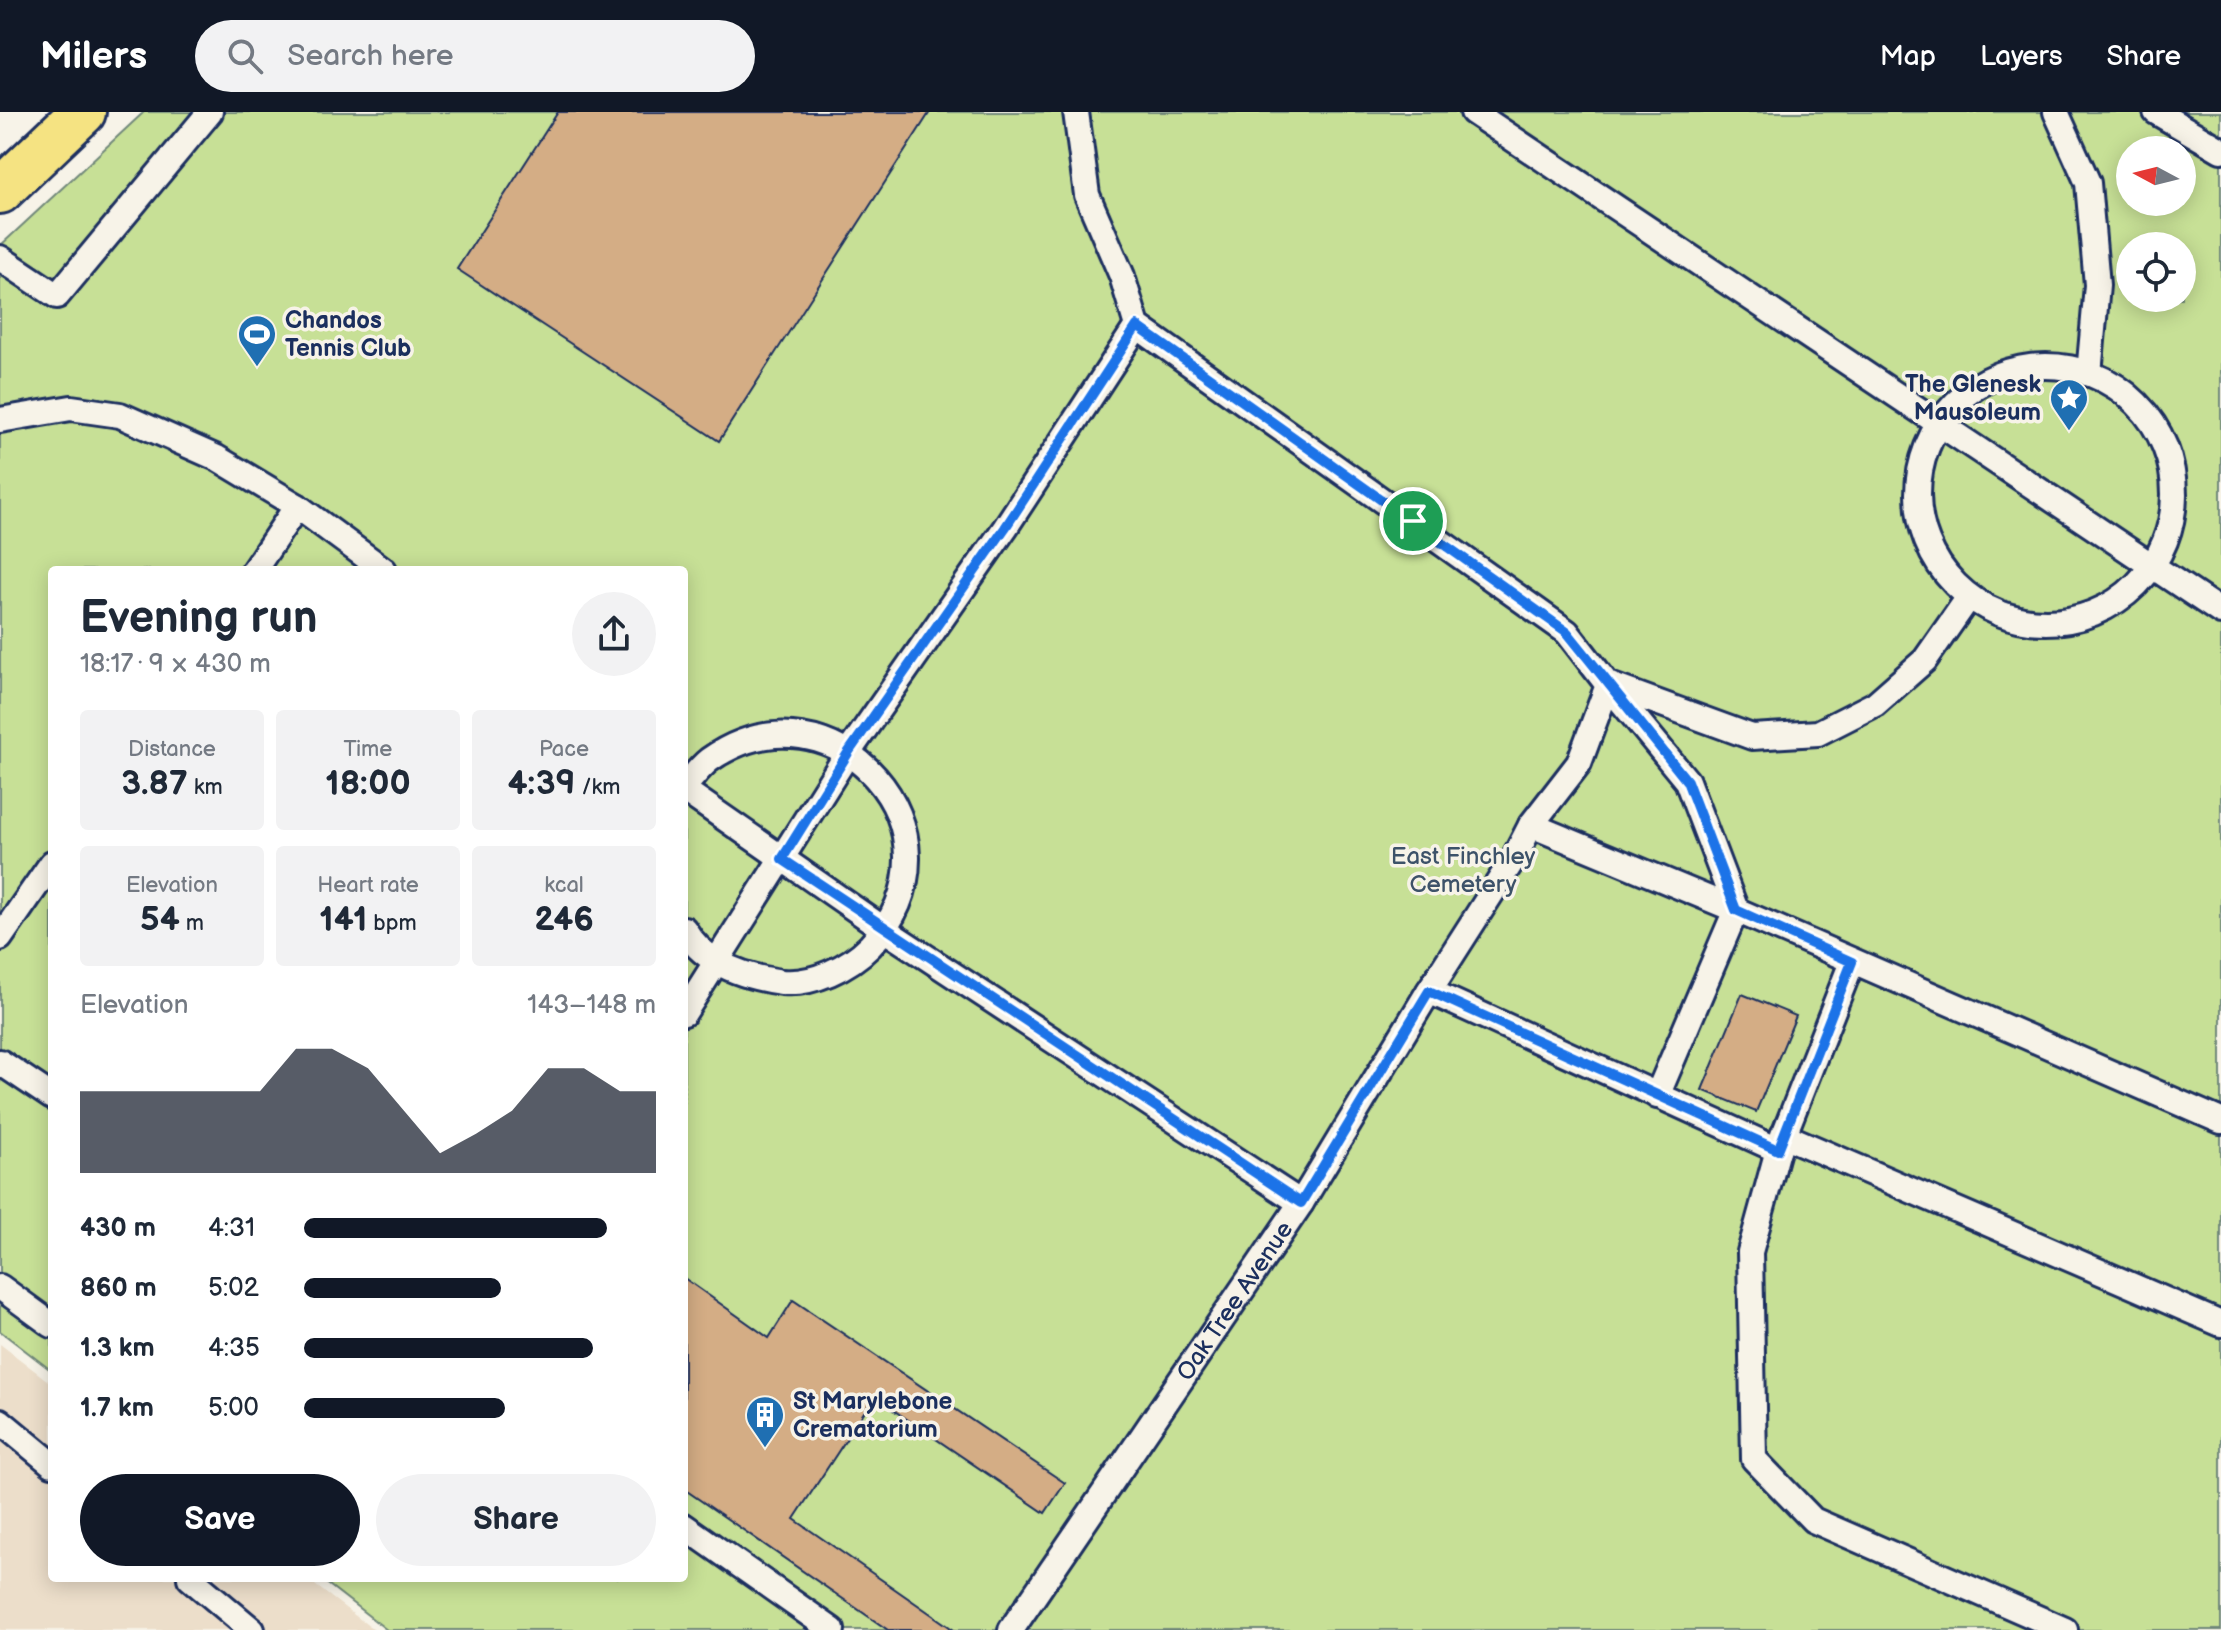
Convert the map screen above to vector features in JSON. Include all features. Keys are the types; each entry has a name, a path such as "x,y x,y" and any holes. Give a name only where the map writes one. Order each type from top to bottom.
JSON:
{"main road":[{"path":"0,191 83,112"}],"lane":[{"path":"0,258 57,296 210,112"},
{"path":"1076,112 1087,195 1122,276 1137,326 1567,632 1687,781 1736,910 1657,1096"},
{"path":"1473,112 2221,612"},
{"path":"2056,112 2088,183 2097,285 2089,374"},
{"path":"2156,112 2221,150"},
{"path":"688,1007 848,753 1005,528 1137,326"},
{"path":"2040,365 2080,369 2117,386 2147,414 2167,449 2174,489 2171,516 2169,530 2152,566 2124,596 2112,603 2087,616 2046,623 2006,616 1969,597 1941,570 1924,535 1917,497 1921,458 1938,423 1965,393 2000,373 2040,365"},
{"path":"0,420 71,408 120,415 217,458 297,506 379,566"},
{"path":"257,566 297,506"},
{"path":"1608,685 1752,737 1818,733 1875,704 1925,660 1969,597"},
{"name":"Oak Tree Avenue","path":"1011,1630 1301,1203 1429,991 1514,858 1531,825 1579,763 1608,685"},
{"path":"688,784 707,761 740,743 777,735 814,738 848,753 880,779 899,814 908,854 903,893 885,930 859,957 826,975 789,982 751,978 717,963 688,933"},
{"path":"688,792 885,930 1301,1203"},
{"path":"1531,825 1736,910 2221,1121"},
{"path":"0,938 48,869"},
{"path":"1852,962 1780,1142 1750,1252 1754,1459 1813,1520 2065,1630"},
{"path":"1429,991 1657,1096 1780,1142 2221,1324"},
{"path":"0,1062 48,1094"},
{"path":"0,1287 48,1322"},
{"path":"0,1421 48,1461"},
{"path":"688,1529 832,1630"},
{"path":"195,1582 252,1630"}],"shaded area":[{"path":"0,1344 48,1381 48,1582 311,1582 374,1630 0,1630"}],"green space":[{"name":"East Finchley Cemetery","path":"144,112 2221,112 2221,1630 387,1630 325,1582 688,1582 688,566 48,566 48,1368 0,1331 0,246"}],"building":[{"path":"558,112 930,112 719,441 457,269"},
{"path":"1742,994 1796,1016 1756,1112 1702,1090"},
{"name":"St Marylebone Crematorium","path":"688,1281 769,1338 793,1300 1065,1483 1045,1513 874,1397 794,1519 954,1630 888,1630 688,1492"}],"place":[{"name":"Chandos Tennis Club","path":"257,368"},
{"name":"The Glenesk Mausoleum","path":"2069,432"},
{"name":"St Marylebone Crematorium","path":"765,1449"}],"route":[{"path":"1137,326 1413,521 1567,632 1687,781 1736,910 1852,962 1778,1150 1429,991 1301,1203 782,859 848,753 1005,528 1137,326"}]}
